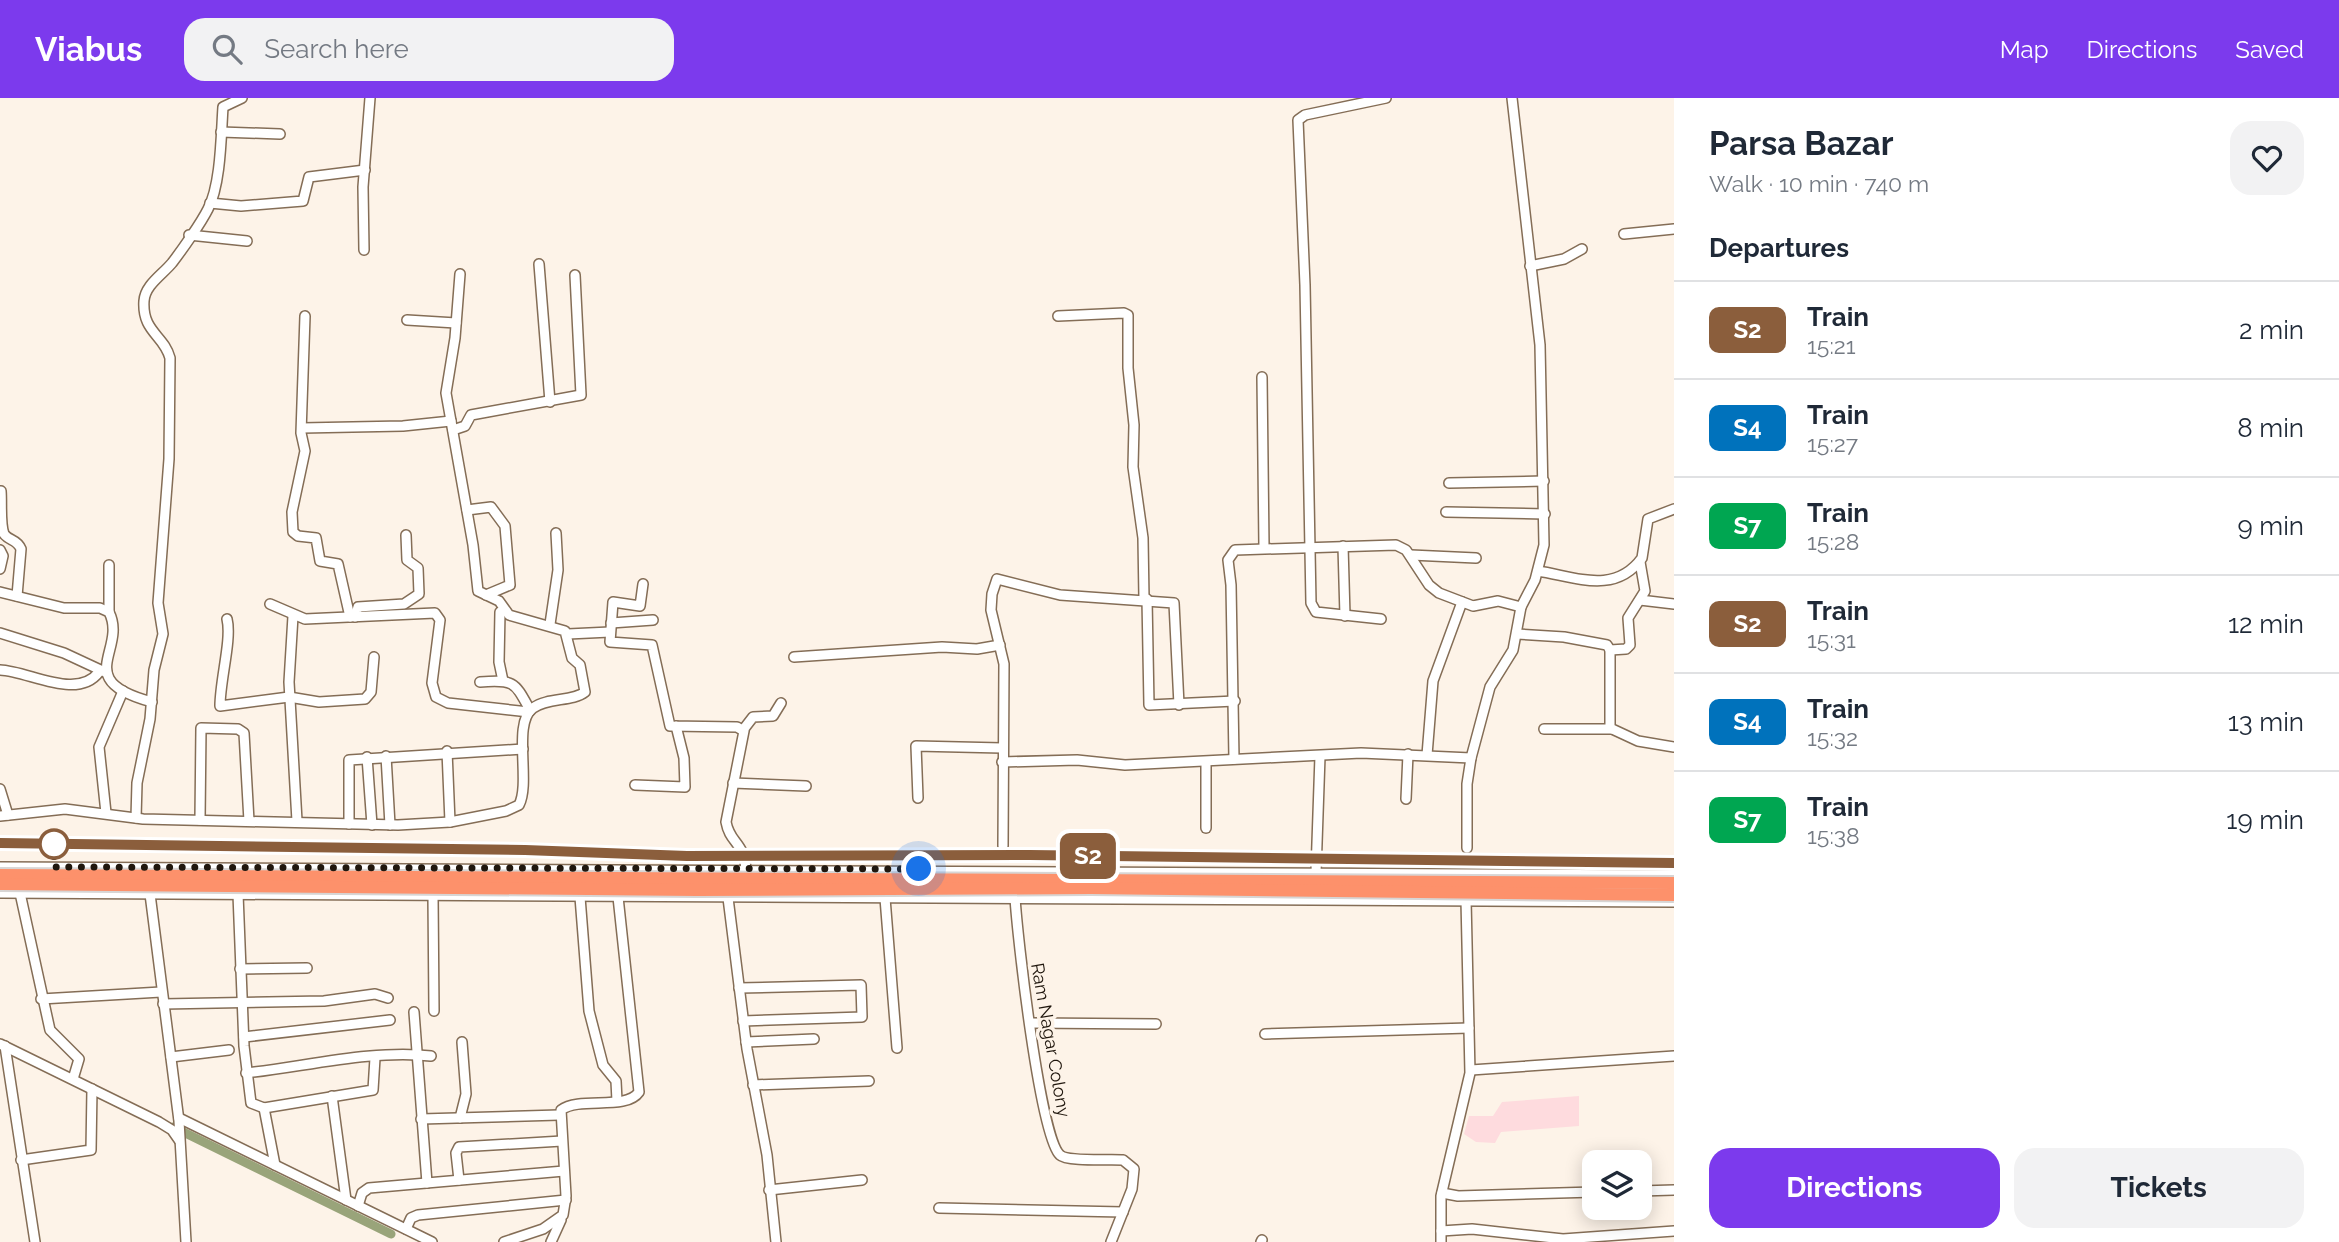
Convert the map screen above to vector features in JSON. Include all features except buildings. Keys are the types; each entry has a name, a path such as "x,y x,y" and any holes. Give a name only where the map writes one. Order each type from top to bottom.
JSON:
{"highway":[{"path":"0,875 1674,883"},
{"path":"0,884 685,890 1091,888 1674,895"}],"street":[{"path":"135,818 137,783 152,702 154,670 163,634 158,603 169,459 170,365 165,346 148,328 144,300 148,289 172,263 210,203 224,105 242,98"},
{"path":"364,250 365,170 370,98"},
{"path":"1381,619 1315,612 1312,607 1298,120 1305,115 1386,98"},
{"path":"1467,848 1467,784 1471,758 1490,687 1513,650 1521,607 1538,571 1544,545 1545,481 1540,345 1512,98"},
{"path":"221,132 280,134"},
{"path":"210,203 241,206 303,201 308,178 365,170"},
{"path":"1625,234 1674,229"},
{"path":"189,235 247,241"},
{"path":"1530,266 1564,259 1583,249"},
{"path":"539,264 550,402"},
{"path":"460,274 456,323 446,385 477,587 483,595 499,601 509,615 550,624 568,634 653,620"},
{"path":"302,428 466,426 471,415 582,395 575,275"},
{"path":"1058,316 1128,315 1128,368 1134,425 1133,467 1143,538 1148,703 1152,707 1235,701"},
{"path":"305,316 302,428 305,451 292,512 293,532 298,536 316,538 321,562 337,563 353,617"},
{"path":"407,320 456,323"},
{"path":"1262,377 1264,547"},
{"path":"1449,484 1545,481"},
{"path":"1,491 2,530 21,549 17,596"},
{"path":"467,510 491,507 505,526 510,585 483,595"},
{"path":"1538,571 1608,582 1618,579 1640,562 1646,546 1648,519 1674,509"},
{"path":"1446,512 1545,514"},
{"path":"550,624 558,570 556,533"},
{"path":"353,617 358,607 404,604 419,594 418,568 407,560 406,535"},
{"path":"1234,760 1235,701 1228,560 1235,550 1311,546 1402,547 1411,555 1432,588 1462,602 1478,606 1498,601 1521,607"},
{"path":"1343,546 1345,616"},
{"path":"0,550 3,556 0,569"},
{"path":"1411,555 1476,558"},
{"path":"1610,650 1628,648 1628,618 1640,600 1645,585 1640,562"},
{"path":"0,670 77,684 92,680 103,672 113,631 109,612 109,565"},
{"path":"1003,846 1004,681 1000,645 991,610 992,594 998,579 1060,595 1172,602 1176,606 1179,705"},
{"path":"643,584 640,606 613,602 611,643 652,645 668,724 733,727 743,730"},
{"path":"0,592 64,608 100,608 109,612"},
{"path":"1640,600 1674,604"},
{"path":"1427,755 1433,681 1462,602"},
{"path":"270,604 305,619 435,613 440,620 432,683 436,697 448,703 530,711 585,693 580,665 572,658 568,634"},
{"path":"500,612 499,662 503,681"},
{"path":"293,616 289,697 297,821"},
{"path":"227,619 229,632 221,671 220,706 289,697 320,702 365,699 373,684 374,657"},
{"path":"0,633 70,655 103,672 123,691 152,702"},
{"path":"1517,634 1607,645 1610,650 1611,729"},
{"path":"794,657 942,648 977,649 1000,645"},
{"path":"0,789 4,816 58,809 135,818 390,825 450,822 498,813 519,805 523,795 523,749 530,711 523,692 503,681 480,682"},
{"path":"106,813 99,747 123,691"},
{"path":"746,870 744,850 726,827 744,738 743,730 753,717 773,716 782,703"},
{"path":"635,785 685,787 684,758 676,726"},
{"path":"200,820 201,728 238,729 244,733 249,821"},
{"path":"1544,729 1611,729 1638,741 1674,747"},
{"path":"918,798 915,751 918,745 1002,748"},
{"path":"349,824 347,761 447,751 523,749"},
{"path":"447,751 450,822"},
{"path":"1405,799 1408,754"},
{"path":"1002,762 1077,760 1125,765 1408,754 1471,758"},
{"path":"386,756 390,825"},
{"path":"1316,872 1320,756"},
{"path":"367,757 372,825"},
{"path":"1206,762 1206,828"},
{"path":"733,783 806,786"},
{"path":"0,867 1674,875"},
{"path":"192,868 193,894"},
{"path":"568,870 569,897"},
{"path":"967,898 968,870"},
{"path":"1411,872 1411,899"},
{"path":"0,893 1674,902"},
{"path":"20,893 50,1031 79,1059 73,1079"},
{"path":"150,894 179,1119 186,1242"},
{"path":"238,894 246,1073 251,1102 264,1108 373,1090 375,1058"},
{"path":"433,896 434,1011"},
{"path":"580,897 589,1011 603,1065 616,1081 617,1101"},
{"path":"551,1242 563,1215 566,1200 559,1115 561,1110 570,1105 637,1097 639,1086 618,897"},
{"name":"Ram Nagar Colony","path":"1015,897 1042,1102 1059,1154 1067,1158 1123,1160 1132,1164 1134,1177 1111,1242"},
{"path":"728,898 743,1021 766,1155 776,1242"},
{"path":"885,898 897,1048"},
{"path":"1441,1242 1442,1193 1471,1070 1466,900"},
{"path":"240,969 307,968"},
{"path":"739,988 861,985 862,1017 743,1021"},
{"path":"41,999 161,992"},
{"path":"163,1004 324,1001 376,994 388,998"},
{"path":"414,1012 427,1183"},
{"path":"244,1037 390,1020"},
{"path":"1030,1023 1156,1024"},
{"path":"1265,1034 1469,1028"},
{"path":"746,1042 814,1039"},
{"path":"460,1118 466,1094 462,1042"},
{"path":"2,1045 167,1126 180,1139"},
{"path":"2,1045 35,1242"},
{"path":"171,1057 229,1050"},
{"path":"246,1073 416,1054 430,1056"},
{"path":"1471,1070 1674,1056"},
{"path":"753,1085 869,1081"},
{"path":"22,1160 82,1154 91,1150 92,1089"},
{"path":"332,1096 346,1200"},
{"path":"264,1108 275,1165"},
{"path":"422,1119 559,1115"},
{"path":"179,1119 432,1242"},
{"path":"459,1180 456,1153 459,1147 562,1141"},
{"path":"358,1206 362,1193 369,1188 564,1171"},
{"path":"769,1190 862,1180"},
{"path":"1652,1191 1674,1190"},
{"path":"1442,1193 1458,1196 1582,1192"},
{"path":"406,1229 411,1218 418,1215 566,1200"},
{"path":"939,1208 1123,1212"},
{"path":"505,1242 543,1229 563,1215"},
{"path":"1441,1231 1472,1229 1563,1239 1674,1231"}],"shaded area":[{"path":"1579,1096 1579,1126 1501,1132 1495,1143 1476,1142 1464,1134 1469,1116 1493,1116 1502,1102"}],"waterway":[{"path":"173,1127 391,1234"}],"railway":[{"path":"0,843 525,850 687,856 1004,855 1674,863"}],"train":[{"name":"S2","path":"0,843 525,850 687,856 1030,855 1674,863"}],"route":[{"path":"54,844 54,867 919,869"}]}
